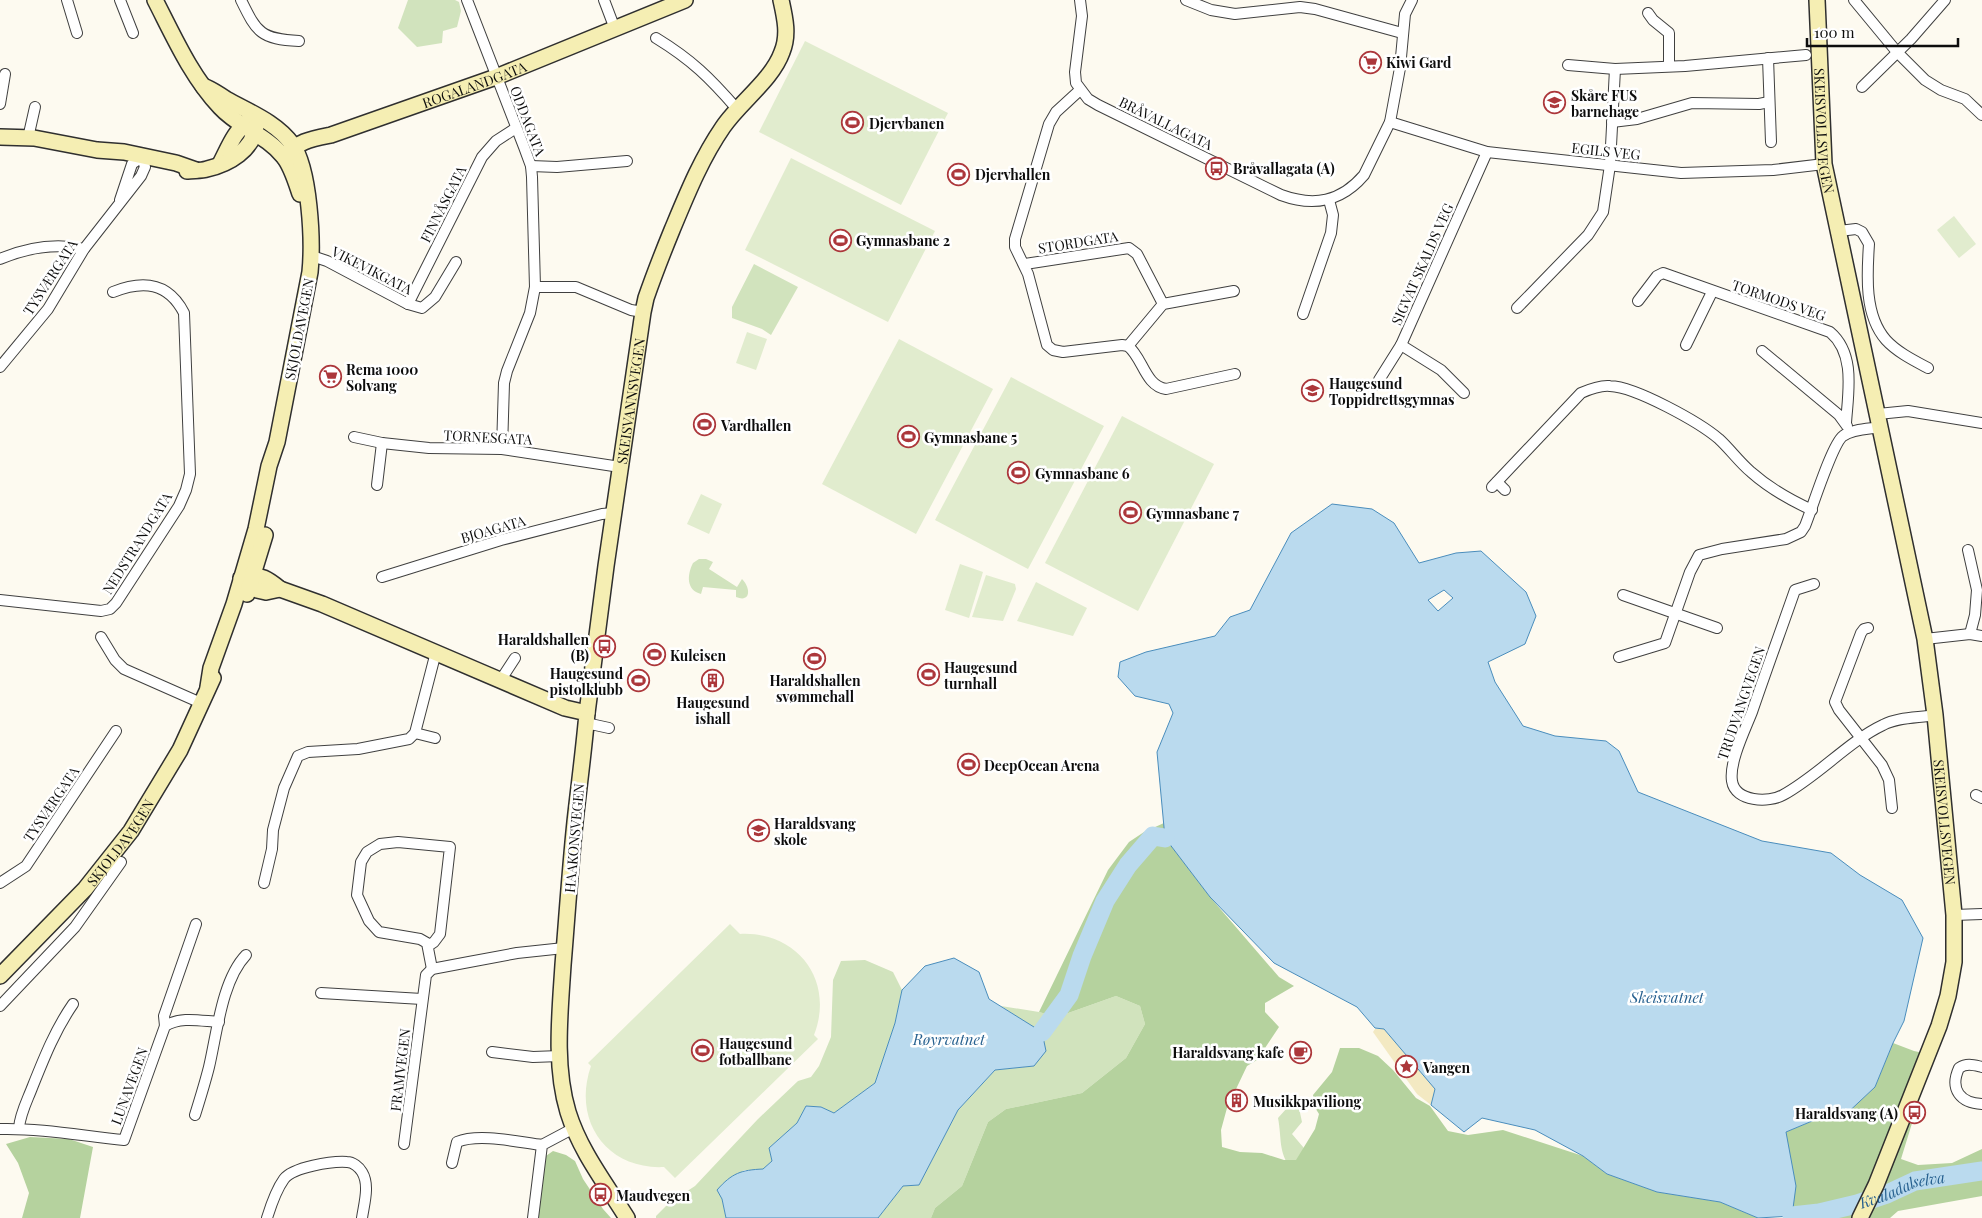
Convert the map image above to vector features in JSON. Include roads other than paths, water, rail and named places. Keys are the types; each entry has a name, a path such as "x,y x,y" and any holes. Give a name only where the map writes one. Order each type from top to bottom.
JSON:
{"main road":[{"name":"SKJOLDAVEGEN","path":"155,0 194,73 221,109 276,149 292,153"},
{"name":"ROGALANDGATA","path":"292,153 315,148 331,135 496,77 685,0"},
{"name":"SKEISVANNSVEGEN","path":"587,718 620,467 643,312 652,280 690,185 712,144 737,109 765,78 782,54 787,28 781,0"},
{"name":"SKEISVOLLSVEGEN","path":"1817,0 1824,164 1840,231 1925,639 1935,715 1954,915 1954,962 1948,996 1925,1063 1876,1185 1860,1218"},
{"name":"SKJOLDAVEGEN","path":"0,976 86,889 131,831 176,759 208,687 218,670 269,516 276,466 277,442 312,256 312,233 309,216 303,205 292,153 279,131 258,115 203,86"},
{"path":"220,164 233,136 242,125 258,115"},
{"path":"0,137 28,138 97,150 124,152 140,163 176,164 196,170 209,169 232,159 244,151 255,134 258,115"},
{"path":"248,580 266,592 280,589 322,604 587,718"},
{"name":"HAAKONSVEGEN","path":"587,718 564,948 560,1056 564,1093 574,1128 584,1148 627,1218"}],"street":[{"path":"67,0 77,32"},
{"path":"120,0 133,33"},
{"path":"241,0 258,30 269,37 299,41"},
{"name":"ODDAGATA","path":"467,0 531,166 535,287 530,313 504,383 502,448"},
{"path":"604,0 615,29"},
{"path":"1080,0 1082,16 1075,72 1076,83 1080,90"},
{"path":"1186,0 1211,10 1235,14 1283,4 1315,9 1402,33"},
{"path":"1303,314 1331,233 1333,217 1329,200 1346,191 1364,174 1390,122 1400,68 1405,14 1412,0"},
{"path":"1854,0 1896,52 1926,80 1941,90 1965,99 1982,116"},
{"path":"1862,87 1945,0"},
{"path":"1648,13 1653,20 1669,33 1668,66"},
{"path":"656,38 682,53 696,65 737,109"},
{"path":"1568,65 1614,69 1806,54"},
{"path":"1768,58 1771,142"},
{"path":"1517,308 1598,222 1603,212 1610,165 1614,69"},
{"path":"0,104 5,74"},
{"name":"BRÅVALLAGATA","path":"1080,90 1098,105 1281,195 1306,202 1329,200"},
{"name":"STORDGATA","path":"1080,90 1056,112 1049,124 1015,239 1015,247 1025,264 1047,345 1053,350 1063,352 1122,345 1128,346"},
{"path":"1612,122 1637,119 1692,103 1759,104 1769,102"},
{"path":"28,138 35,107"},
{"name":"EGILS VEG","path":"1390,122 1487,152 1610,165 1699,173 1773,170 1824,164"},
{"name":"FINNÅSGATA","path":"408,304 482,157 496,141 516,128"},
{"name":"SIGVAT SKALDS VEG","path":"1379,385 1379,380 1401,345 1487,152"},
{"path":"531,166 557,167 627,160"},
{"name":"TYSVÆRGATA","path":"0,367 48,309 84,249 120,200 140,163"},
{"path":"1840,231 1856,229 1866,237 1869,244 1868,292 1873,314 1880,331 1894,348 1928,368"},
{"path":"0,259 20,250 68,245 84,249"},
{"name":"STORDGATA","path":"1025,264 1129,248 1137,254 1163,304"},
{"name":"VIKEVIKGATA","path":"312,256 408,304 422,308 428,305 442,288 456,262"},
{"name":"TORMODS VEG","path":"1638,301 1657,276 1663,273 1712,292 1830,332 1844,348 1848,361 1848,428"},
{"name":"NEDSTRANDGATA","path":"0,600 101,611 110,609 116,603 179,506 186,490 190,474 184,313 173,296 158,288 141,285 126,287 113,292"},
{"path":"535,287 576,287 631,310 643,312"},
{"path":"1234,291 1163,304 1128,346 1158,388 1166,389 1235,374"},
{"name":"TORMODS VEG","path":"1686,345 1712,292"},
{"path":"1401,345 1441,370 1464,393"},
{"path":"1762,351 1831,407 1848,428"},
{"path":"1505,490 1494,484 1581,393 1595,387 1611,386 1638,393 1708,431 1751,472 1769,486 1789,499 1812,510"},
{"path":"1619,657 1665,643 1690,572 1699,555 1715,550 1794,537 1805,526 1827,467 1837,445 1848,428 1908,411 1982,422"},
{"name":"TORNESGATA","path":"354,437 382,443 429,448 502,448 620,467"},
{"path":"377,485 382,443"},
{"name":"BJOAGATA","path":"382,576 508,538 602,514 614,514"},
{"path":"1968,550 1977,590 1975,615 1970,634"},
{"name":"TRUDVANGVEGEN","path":"1814,584 1795,590 1732,768 1732,782 1740,794 1754,799 1769,800 1782,796 1819,772 1862,738 1882,725 1935,715"},
{"path":"1623,595 1717,628"},
{"path":"1868,628 1864,629 1861,634 1835,702 1839,710 1882,765 1889,780 1892,808"},
{"path":"1925,639 1970,634 1982,636"},
{"path":"102,637 115,660 124,669 201,703"},
{"path":"264,884 272,848 273,830 284,788 298,756 308,752 358,749 409,739 415,733 436,652"},
{"path":"500,681 515,658"},
{"path":"587,718 610,728"},
{"name":"TYSVÆRGATA","path":"0,884 26,866 116,731"},
{"path":"415,733 436,738"},
{"path":"428,946 440,934 450,847 398,842 380,844 367,852 361,862 357,895 369,921 378,932 424,940 428,946 432,969 517,953 564,948"},
{"path":"0,1006 75,926 122,862"},
{"path":"1954,915 1982,914"},
{"name":"LUNAVEGEN","path":"0,1129 19,1128 124,1140 165,1026 164,1016 196,924"},
{"path":"195,1115 209,1069 219,1022 235,971 238,963 246,955"},
{"name":"FRAMVEGEN","path":"404,1144 426,974 432,969"},
{"path":"321,992 422,999"},
{"path":"19,1128 48,1048 60,1023 73,1004"},
{"path":"165,1026 172,1021 182,1020 219,1022"},
{"path":"492,1052 532,1056 560,1056"},
{"path":"1982,1067 1972,1064 1963,1065 1958,1068 1956,1081 1961,1098 1972,1104 1982,1104"},
{"path":"452,1163 457,1142 464,1139 492,1139 542,1144 574,1128"},
{"path":"533,1218 542,1144"},
{"path":"267,1218 274,1197 284,1178 293,1171 306,1167 348,1162 357,1166 364,1176 366,1188 362,1218"}],"water":[{"name":"Skeisvatnet","path":"1332,504 1372,509 1394,523 1419,563 1456,553 1481,551 1526,592 1536,616 1525,644 1488,662 1495,682 1523,726 1555,736 1606,741 1619,751 1638,792 1762,841 1831,853 1860,875 1902,900 1923,938 1904,1021 1875,1087 1842,1118 1817,1119 1786,1132 1796,1186 1792,1216 1758,1218 1720,1202 1657,1192 1607,1174 1583,1156 1535,1130 1482,1118 1464,1132 1431,1105 1435,1089 1384,1029 1375,1028 1357,1007 1274,963 1210,897 1165,838 1157,752 1173,713 1169,704 1135,696 1118,677 1120,662 1146,652 1215,636 1230,617 1250,610 1291,533","holes":["1444,590 1453,598 1438,611 1428,600"]},
{"name":"Røyrvatnet","path":"954,958 979,972 989,999 1042,1032 1046,1051 1034,1066 995,1070 958,1110 919,1185 903,1186 878,1218 726,1218 722,1199 717,1190 732,1176 749,1170 763,1169 772,1161 769,1148 797,1123 806,1106 821,1107 834,1113 875,1083 895,1023 902,990 925,966"}],"waterway":[{"path":"1042,1032 1069,995 1082,956 1105,901 1128,865 1153,836 1165,838"},
{"name":"Kvaladalselva","path":"1792,1216 1819,1213 1857,1204 1887,1194 1915,1181 1982,1171"}],"place":[{"name":"Kiwi Gard","path":"1370,62"},
{"name":"Skåre FUS barnehage","path":"1555,103"},
{"name":"Djervbanen","path":"853,123"},
{"name":"Bråvallagata (A)","path":"1217,168"},
{"name":"Djervhallen","path":"959,174"},
{"name":"Gymnasbane 2","path":"840,240"},
{"name":"Rema 1000 Solvang","path":"330,377"},
{"name":"Haugesund Toppidrettsgymnas","path":"1313,391"},
{"name":"Vardhallen","path":"705,425"},
{"name":"Gymnasbane 5","path":"908,437"},
{"name":"Gymnasbane 6","path":"1019,473"},
{"name":"Gymnasbane 7","path":"1130,513"},
{"name":"Haraldshallen (B)","path":"605,647"},
{"name":"Kuleisen","path":"654,655"},
{"name":"Haraldshallen svømmehall","path":"815,658"},
{"name":"Haugesund turnhall","path":"928,675"},
{"name":"Haugesund ishall","path":"713,680"},
{"name":"Haugesund pistolklubb","path":"639,681"},
{"name":"DeepOcean Arena","path":"968,765"},
{"name":"Haraldsvang skole","path":"758,831"},
{"name":"Haugesund fotballbane","path":"703,1051"},
{"name":"Haraldsvang kafe","path":"1300,1052"},
{"name":"Vangen","path":"1407,1067"},
{"name":"Musikkpaviliong","path":"1237,1101"},
{"name":"Haraldsvang (A)","path":"1914,1113"},
{"name":"Maudvegen","path":"600,1195"}]}
